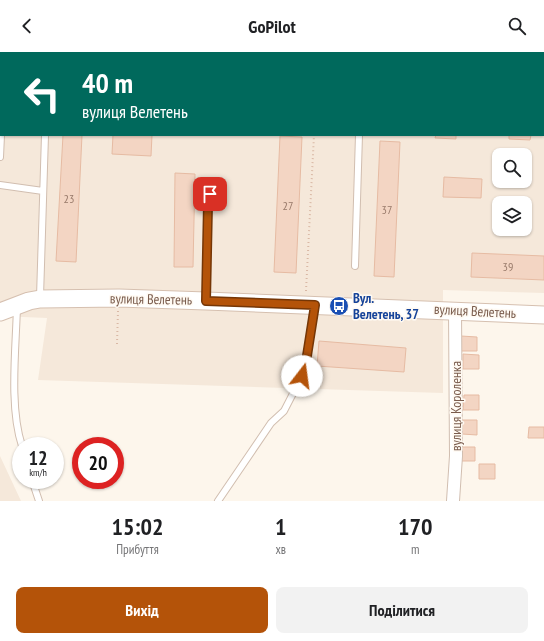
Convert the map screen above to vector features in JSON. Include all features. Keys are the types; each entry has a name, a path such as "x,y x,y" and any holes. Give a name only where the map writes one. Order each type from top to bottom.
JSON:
{"street":[{"name":"вулиця Велетень","path":"0,312 40,299 119,298 455,310 544,315"},
{"name":"вулиця Короленка","path":"453,501 456,456 455,310"}],"lane":[{"path":"0,157 1,136"},
{"path":"40,299 45,136"},
{"path":"355,266 359,136"},
{"path":"206,301 208,204 215,181"},
{"path":"0,185 43,191"},
{"path":"18,305 15,390 17,432 19,437"},
{"path":"218,501 271,423 284,411 302,376 306,362 310,305"},
{"path":"35,489 39,501"}],"path":[{"path":"310,305 314,136"},
{"path":"117,344 119,298"}],"shaded area":[{"path":"0,136 544,136 544,293 443,290 443,393 38,380 47,318 0,316"},
{"path":"0,456 12,482 12,489 15,489 21,501 0,501"}],"building":[{"path":"63,136 82,136 76,262 56,261"},
{"path":"113,136 152,136 151,156 112,154"},
{"path":"280,136 302,137 296,273 274,272"},
{"path":"436,136 456,136 456,139 435,138"},
{"path":"509,136 531,136 530,140 509,139"},
{"path":"380,141 400,142 394,277 374,276"},
{"path":"175,173 195,174 193,267 174,267"},
{"path":"444,177 482,179 481,198 443,197"},
{"path":"472,253 544,256 544,280 471,277"},
{"path":"461,336 477,337 477,351 461,351"},
{"path":"319,341 406,348 404,372 317,366"},
{"path":"463,354 479,355 479,369 463,369"},
{"path":"464,395 479,395 479,410 463,410"},
{"path":"462,420 477,420 477,435 462,434"},
{"path":"529,427 544,427 544,438 528,438"},
{"path":"459,447 475,447 475,461 459,461"},
{"path":"479,464 495,464 495,479 479,479"}],"place":[{"name":"Вул. Велетень, 37","path":"339,306"}],"route":[{"path":"210,194 208,204 206,301 315,305 306,362 302,376"}]}
